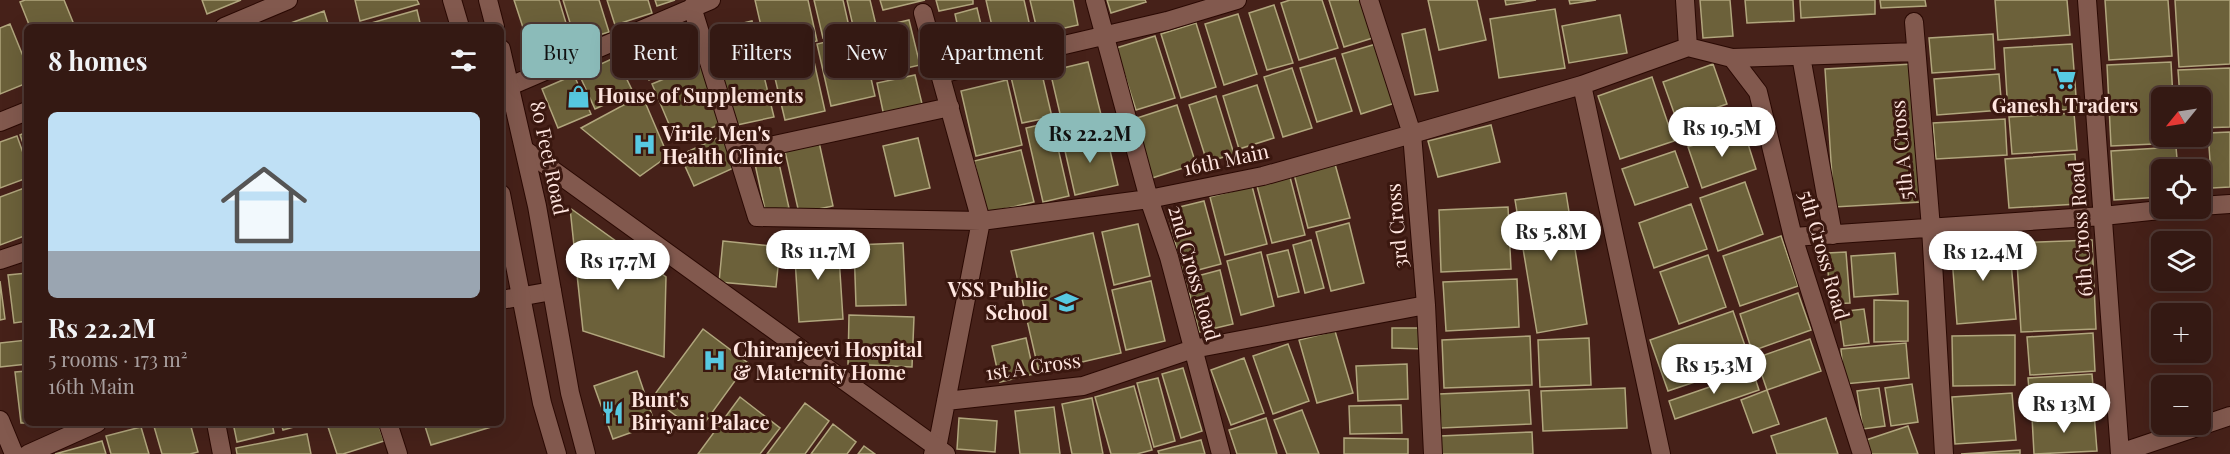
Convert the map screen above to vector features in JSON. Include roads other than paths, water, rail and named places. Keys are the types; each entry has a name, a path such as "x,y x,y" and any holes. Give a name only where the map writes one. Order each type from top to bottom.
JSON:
{"street":[{"path":"232,24 288,0"},
{"path":"452,0 459,24"},
{"path":"488,0 494,24"},
{"path":"510,86 711,0"},
{"name":"2nd Cross Road","path":"1095,0 1149,200 1169,257 1221,454"},
{"path":"1064,45 1167,21 1237,0"},
{"name":"3rd Cross","path":"1369,0 1412,134 1426,305 1433,454"},
{"path":"1685,0 1688,47 1732,58 1916,52"},
{"name":"6th Cross Road","path":"2087,0 2120,454"},
{"path":"692,7 738,153 950,107"},
{"path":"923,14 926,24"},
{"name":"5th A Cross","path":"1914,22 1931,228 1944,454"},
{"name":"16th Main","path":"738,153 758,217 981,221 1149,200 1263,176 1582,86 1688,47"},
{"path":"1801,56 1833,235"},
{"name":"5th Cross Road","path":"1732,58 1758,92 1793,237 1862,454"},
{"name":"80 Feet Road","path":"504,61 537,206 570,393 586,454"},
{"path":"525,150 939,452 946,401 981,221 941,78"},
{"path":"1582,86 1661,454"},
{"path":"0,122 24,112"},
{"path":"2211,205 2230,204"},
{"path":"504,209 542,403 557,454"},
{"path":"1793,237 2151,211"},
{"path":"0,260 24,252"},
{"path":"504,299 552,291"},
{"name":"1st A Cross","path":"946,401 1083,386 1193,349 1426,305"},
{"path":"2120,454 2230,416"},
{"path":"0,420 14,454"},
{"path":"28,454 90,426"},
{"path":"217,426 222,454"},
{"path":"389,426 398,454"}],"place":[{"name":"Ganesh Traders","path":"2065,79"},
{"name":"House of Supplements","path":"579,96"},
{"name":"Virile Men's Health Clinic","path":"644,145"},
{"name":"VSS Public School","path":"1066,302"},
{"name":"Chiranjeevi Hospital & Maternity Home","path":"715,361"},
{"name":"Bunt's Biriyani Palace","path":"613,412"}]}
